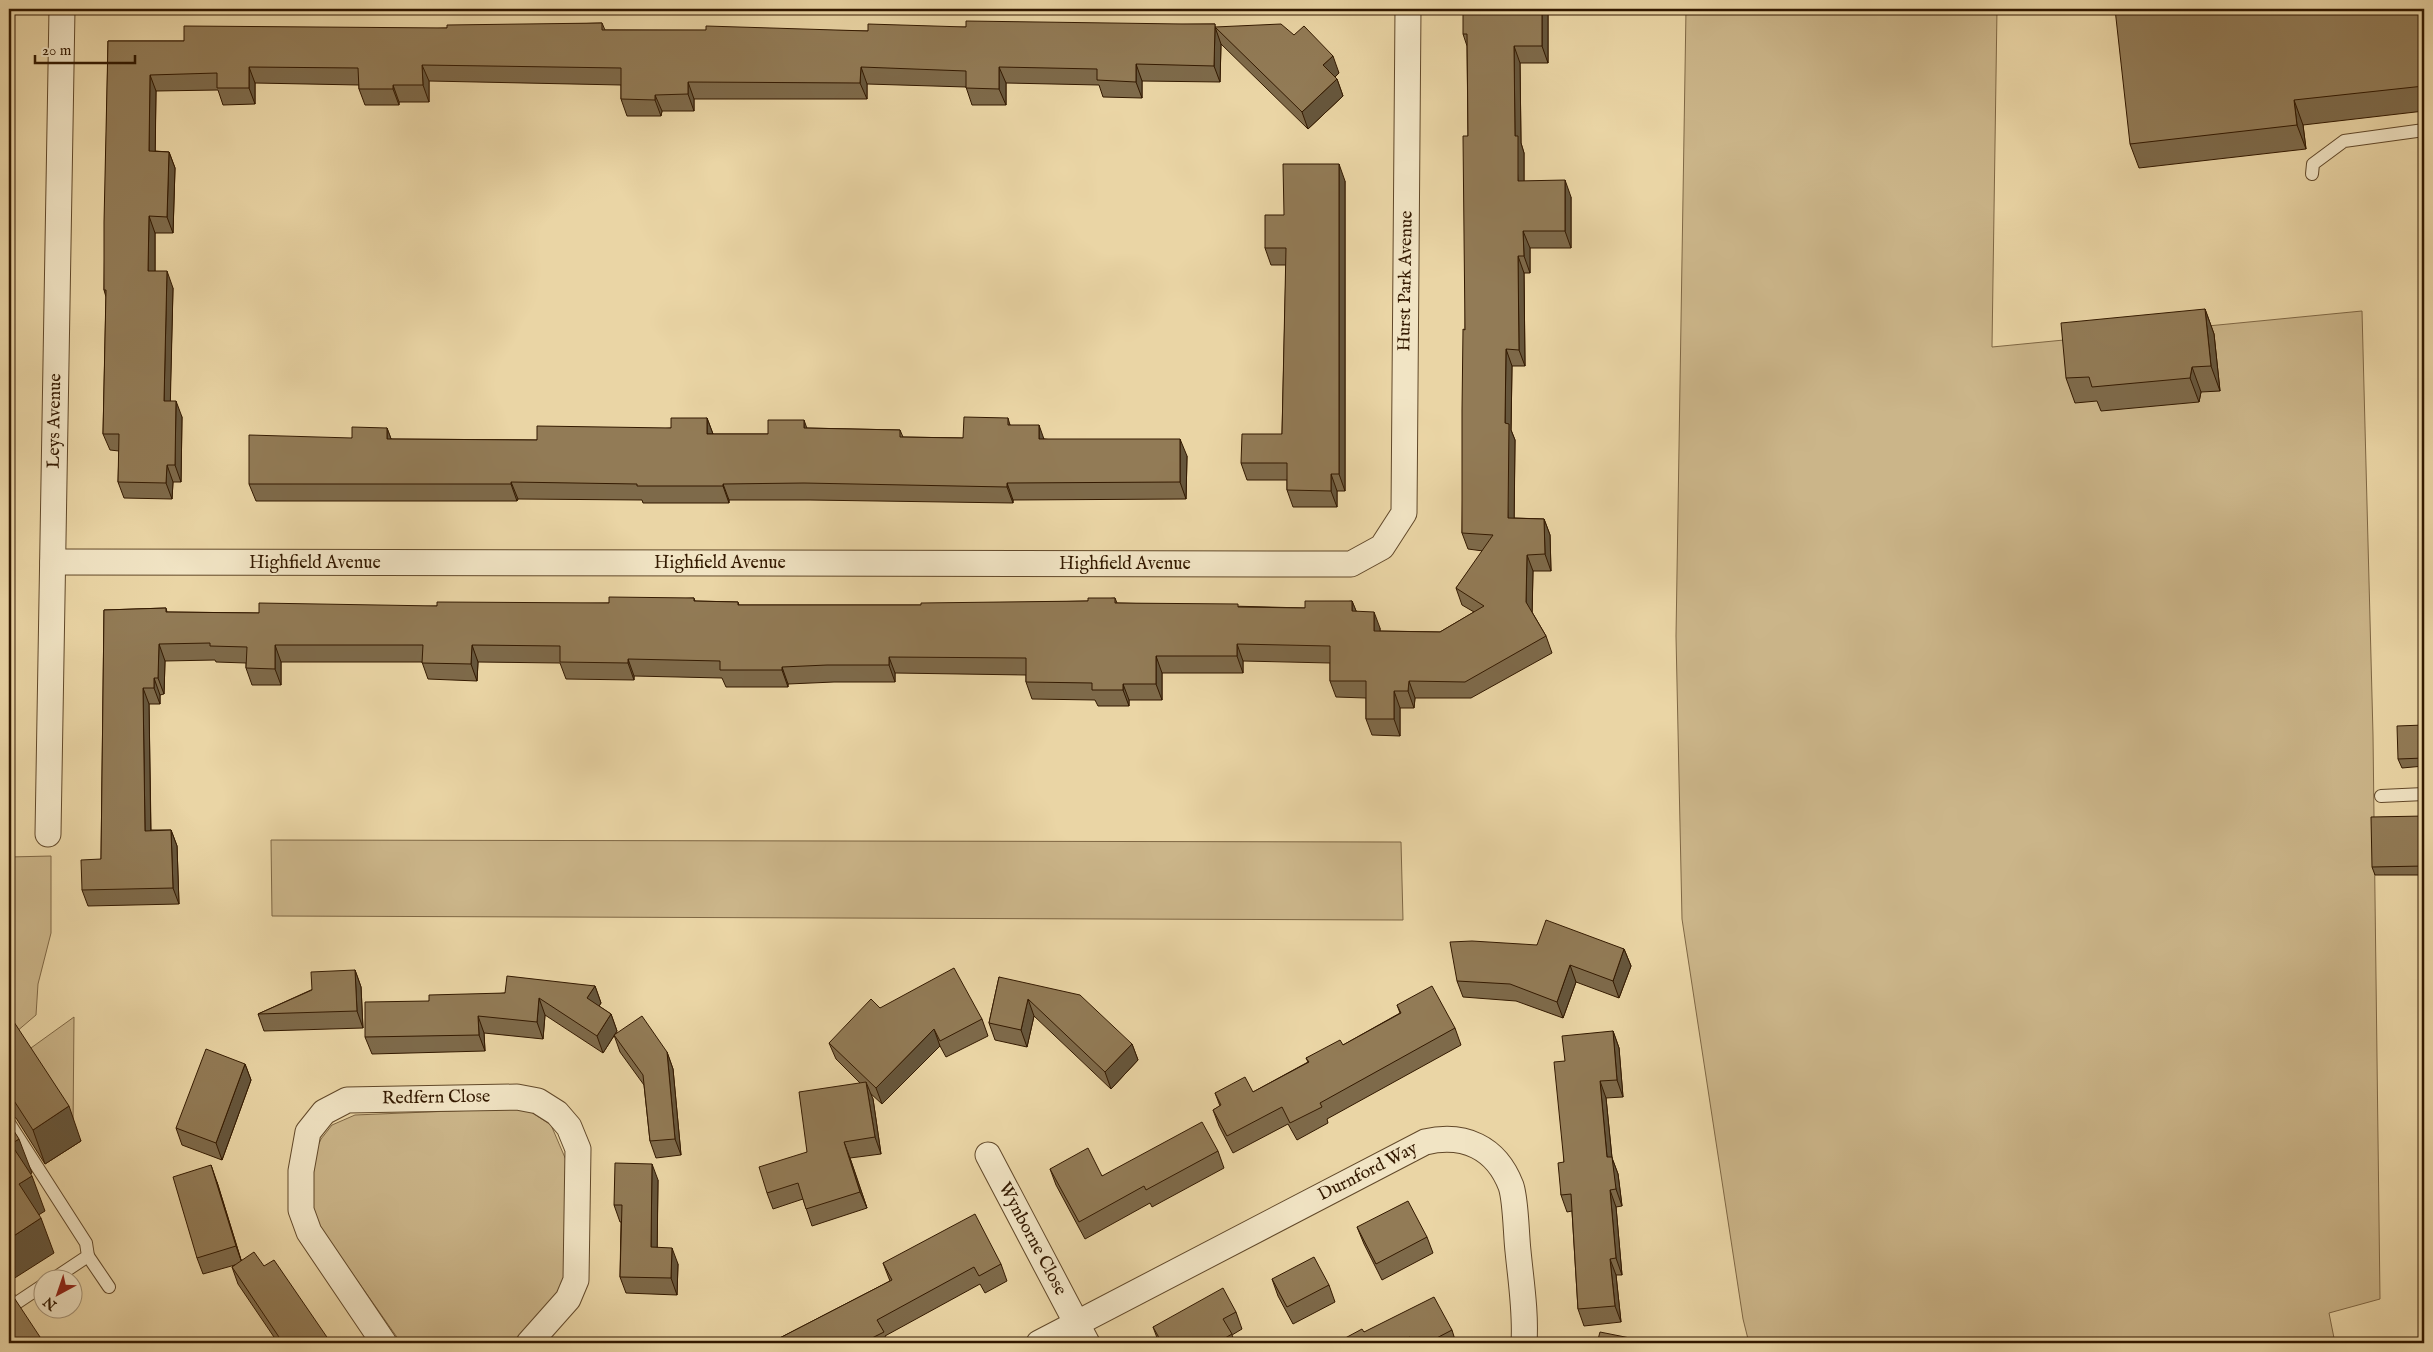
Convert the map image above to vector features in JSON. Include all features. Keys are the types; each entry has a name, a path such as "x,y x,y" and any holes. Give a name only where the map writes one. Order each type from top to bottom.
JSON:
{"street":[{"name":"Leys Avenue","path":"48,834 62,9"},
{"name":"Hurst Park Avenue","path":"1382,547 1404,513 1408,9"},
{"name":"Highfield Avenue","path":"52,562 1351,564 1382,547"},
{"name":"Redfern Close","path":"384,1343 308,1232 301,1210 301,1172 308,1132 324,1112 347,1100 517,1097 538,1101 557,1113 569,1127 578,1149 576,1280 568,1299 530,1343"},
{"name":"Durnford Way","path":"1082,1333 1425,1142 1442,1138 1465,1140 1489,1153 1511,1187 1525,1320 1524,1343"},
{"name":"Wynborne Close","path":"988,1155 1082,1333"},
{"path":"1038,1343 1082,1333"}],"lane":[{"path":"2312,174 2313,164 2344,141 2424,130"},
{"path":"2380,796 2424,794"},
{"path":"9,1123 74,1222 86,1243 88,1256 108,1288"},
{"path":"67,1270 88,1256"},
{"path":"9,1308 32,1293"}],"shaded area":[{"path":"1686,9 1997,9 1992,347 2362,311 2373,735 2380,1299 2329,1313 2335,1343 1749,1343 1743,1319 1682,919 1676,636"},
{"path":"271,840 1401,842 1403,920 272,916"},
{"path":"51,856 51,933 38,984 36,1015 9,1038 9,857"},
{"path":"74,1017 73,1129 24,1053"},
{"path":"525,1108 551,1125 566,1160 565,1278 557,1303 514,1343 401,1343 315,1220 311,1193 313,1157 321,1139 332,1125 355,1115"}],"building":[{"path":"1463,9 1542,9 1542,46 1514,46 1515,136 1518,136 1518,181 1565,180 1565,231 1523,231 1524,256 1518,256 1519,350 1506,349 1505,423 1509,424 1508,518 1544,519 1545,554 1527,555 1526,602 1546,636 1465,682 1409,681 1408,691 1394,691 1394,719 1366,719 1366,681 1330,681 1330,646 1237,644 1237,656 1156,656 1156,684 1123,684 1123,690 1092,690 1092,683 1026,682 1026,658 889,657 889,665 782,667 782,670 720,670 720,661 628,659 628,663 560,662 560,646 472,645 471,664 422,663 423,645 275,645 275,669 246,668 247,647 210,646 210,643 159,644 158,678 154,678 154,688 143,688 145,831 171,830 173,888 82,890 81,860 101,859 104,610 166,608 166,612 259,613 259,603 437,606 437,602 609,603 609,597 694,598 694,601 738,602 738,605 921,605 921,603 1088,601 1088,598 1115,598 1115,603 1238,604 1238,607 1305,608 1305,601 1352,601 1352,611 1374,612 1374,631 1440,632 1484,606 1456,588 1493,535 1462,533 1463,329 1465,330 1463,136 1468,136 1467,34 1463,34"},
{"path":"2115,9 2424,9 2424,86 2294,100 2297,125 2130,144"},
{"path":"966,21 1215,24 1214,66 1136,64 1136,82 1097,80 1097,69 999,67 999,89 966,88 966,71 861,67 860,83 688,82 688,94 655,95 655,100 621,99 621,68 422,65 423,85 393,85 393,89 359,89 358,68 249,67 249,88 217,88 217,73 150,75 149,151 169,152 167,217 149,216 148,271 167,271 164,401 176,401 175,465 167,465 166,483 118,482 119,434 103,434 106,290 104,290 104,222 108,41 184,41 184,26 447,28 447,25 602,23 602,30 706,30 706,26 868,31 868,24 966,27"},
{"path":"1281,24 1294,35 1304,26 1333,56 1323,65 1337,79 1302,112 1215,27"},
{"path":"1283,164 1339,164 1339,474 1331,474 1331,491 1287,490 1287,463 1241,463 1242,434 1282,434 1286,248 1265,248 1265,215 1284,215"},
{"path":"2205,309 2211,366 2192,367 2190,378 2092,387 2089,377 2066,378 2061,323"},
{"path":"964,417 1008,418 1008,425 1039,425 1039,439 1180,439 1180,482 1007,483 1007,487 804,483 723,484 723,486 637,486 637,484 511,482 511,484 249,484 249,435 352,438 352,427 387,428 387,439 537,440 537,426 671,428 671,418 707,418 707,434 768,434 768,420 804,420 804,428 900,430 900,437 963,438"},
{"path":"2424,725 2424,758 2398,759 2397,726"},
{"path":"2424,816 2424,866 2372,867 2371,817"},
{"path":"1546,920 1624,949 1613,981 1570,965 1557,1002 1510,984 1457,981 1450,942 1472,941 1537,945"},
{"path":"954,968 982,1019 940,1041 934,1029 876,1088 829,1043 871,999 880,1008"},
{"path":"355,970 357,1011 258,1014 312,990 311,972"},
{"path":"507,976 595,986 587,998 611,1014 597,1036 539,998 537,1022 478,1016 479,1035 365,1037 365,1002 429,1001 429,995 505,993"},
{"path":"999,977 1080,995 1132,1044 1105,1072 1028,999 1021,1030 989,1023"},
{"path":"1432,986 1455,1028 1320,1103 1322,1107 1290,1123 1282,1107 1227,1136 1213,1110 1221,1105 1215,1093 1245,1077 1253,1092 1309,1062 1306,1058 1340,1040 1343,1045 1401,1013 1397,1005"},
{"path":"642,1016 667,1052 675,1139 650,1141 643,1075 614,1035"},
{"path":"12,1019 69,1106 33,1130 9,1093 9,1021"},
{"path":"1613,1031 1617,1080 1600,1081 1607,1157 1612,1157 1616,1189 1610,1190 1616,1258 1610,1259 1615,1306 1578,1309 1571,1194 1561,1195 1558,1163 1564,1162 1554,1062 1565,1061 1562,1036"},
{"path":"206,1049 245,1064 216,1143 176,1128"},
{"path":"866,1082 875,1137 844,1142 860,1192 806,1209 798,1183 767,1193 759,1167 807,1152 799,1092"},
{"path":"1202,1122 1218,1151 1146,1190 1144,1186 1079,1222 1050,1169 1088,1148 1102,1176"},
{"path":"9,1123 19,1139 11,1144 32,1176 19,1184 41,1218 9,1239"},
{"path":"615,1163 652,1164 651,1247 672,1248 671,1278 620,1277 622,1205 614,1205"},
{"path":"211,1165 236,1246 197,1258 173,1177"},
{"path":"1408,1201 1427,1237 1376,1264 1357,1227"},
{"path":"975,1214 1001,1264 979,1276 974,1267 877,1320 884,1332 862,1343 770,1343 892,1280 883,1263"},
{"path":"254,1252 264,1266 274,1260 331,1343 283,1343 232,1267"},
{"path":"1314,1257 1329,1285 1287,1307 1272,1279"},
{"path":"1223,1288 1236,1312 1223,1319 1232,1334 1220,1341 1221,1343 1162,1343 1153,1327"},
{"path":"9,1290 44,1343 9,1343"},
{"path":"1434,1297 1452,1330 1427,1343 1413,1343 1410,1337 1399,1343 1336,1343 1362,1329 1364,1332"},
{"path":"1600,1332 1640,1340 1640,1343 1597,1343"}]}
